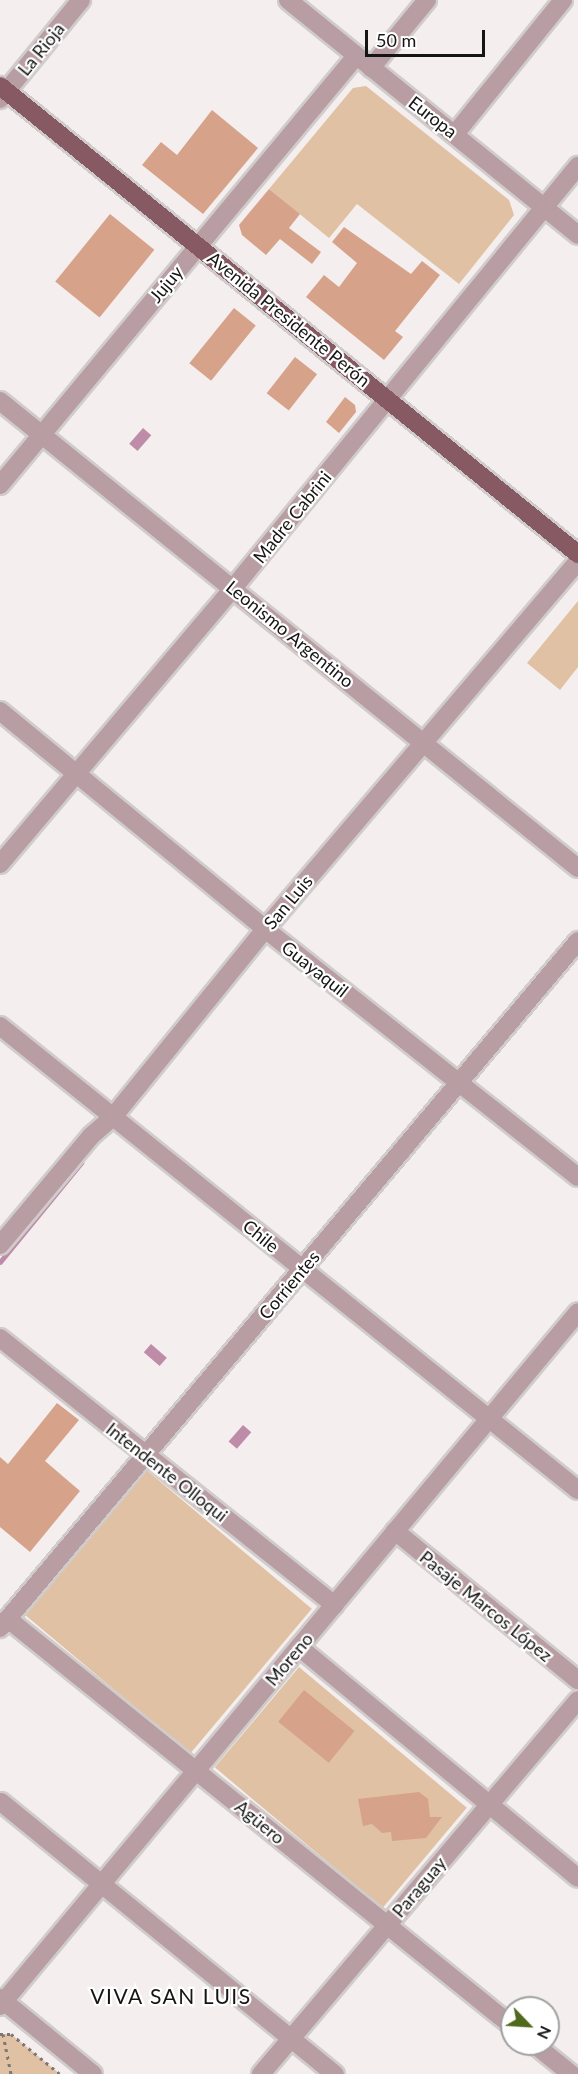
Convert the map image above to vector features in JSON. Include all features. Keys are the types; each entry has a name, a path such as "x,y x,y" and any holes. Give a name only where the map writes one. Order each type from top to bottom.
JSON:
{"main road":[{"name":"Avenida Presidente Perón","path":"2,92 198,246 578,554"}],"street":[{"name":"La Rioja","path":"2,92 81,0"},
{"name":"Europa","path":"288,0 578,235"},
{"path":"371,68 427,0"},
{"path":"455,134 563,0"},
{"name":"Jujuy","path":"0,485 356,56"},
{"name":"Madre Cabrini","path":"0,864 234,588 578,165"},
{"name":"Leonismo Argentino","path":"0,401 578,868"},
{"name":"San Luis","path":"0,1245 91,1136 113,1118 265,929 578,561"},
{"name":"Guayaquil","path":"0,711 265,929 578,1177"},
{"name":"Corrientes","path":"4,1623 578,941"},
{"name":"Chile","path":"0,1026 578,1490"},
{"name":"Moreno","path":"1,2002 578,1312"},
{"name":"Intendente Olloqui","path":"0,1338 334,1605"},
{"name":"Pasaje Marcos López","path":"395,1531 578,1680"},
{"name":"Agüero","path":"4,1623 196,1770 500,2016"},
{"path":"299,1647 578,1878"},
{"name":"Paraguay","path":"261,2074 578,1700"},
{"path":"2,1802 334,2074"},
{"path":"1,2002 93,2074"},
{"path":"549,2056 571,2074"}],"path":[{"path":"11,2074 1,2034 11,2034 60,2074"}],"shaded area":[{"path":"366,86 509,200 514,215 459,284 357,204 329,238 269,189 353,88"},
{"path":"143,428 151,435 138,451 129,444"},
{"path":"578,601 578,667 560,690 527,663"},
{"path":"151,1344 167,1358 160,1366 144,1352"},
{"path":"243,1425 251,1432 237,1449 229,1442"},
{"path":"144,1468 312,1609 190,1754 23,1613"},
{"path":"299,1667 467,1808 383,1908 215,1767"},
{"path":"0,2034 11,2034 60,2074 0,2074"}],"building":[{"path":"212,110 258,148 203,214 142,165 161,142 177,155"},
{"path":"269,189 300,214 289,228 321,252 312,264 280,239 266,255 242,235 239,225"},
{"path":"110,214 154,250 100,317 55,282"},
{"path":"344,227 411,274 422,261 440,275 395,331 403,337 384,360 306,297 324,275 339,287 357,263 332,242"},
{"path":"234,308 256,326 211,381 189,363"},
{"path":"295,357 317,374 289,410 267,393"},
{"path":"345,397 355,405 356,412 339,433 326,422"},
{"path":"57,1403 79,1420 45,1461 80,1491 30,1552 0,1527 0,1457 8,1464"},
{"path":"304,1690 355,1731 329,1763 278,1722"},
{"path":"419,1792 428,1799 430,1817 442,1817 426,1838 392,1841 391,1832 382,1833 372,1824 363,1826 358,1799"}],"waterway":[{"path":"0,1262 81,1163"}],"district":[{"name":"VIVA SAN LUIS","path":"171,1996"}]}
